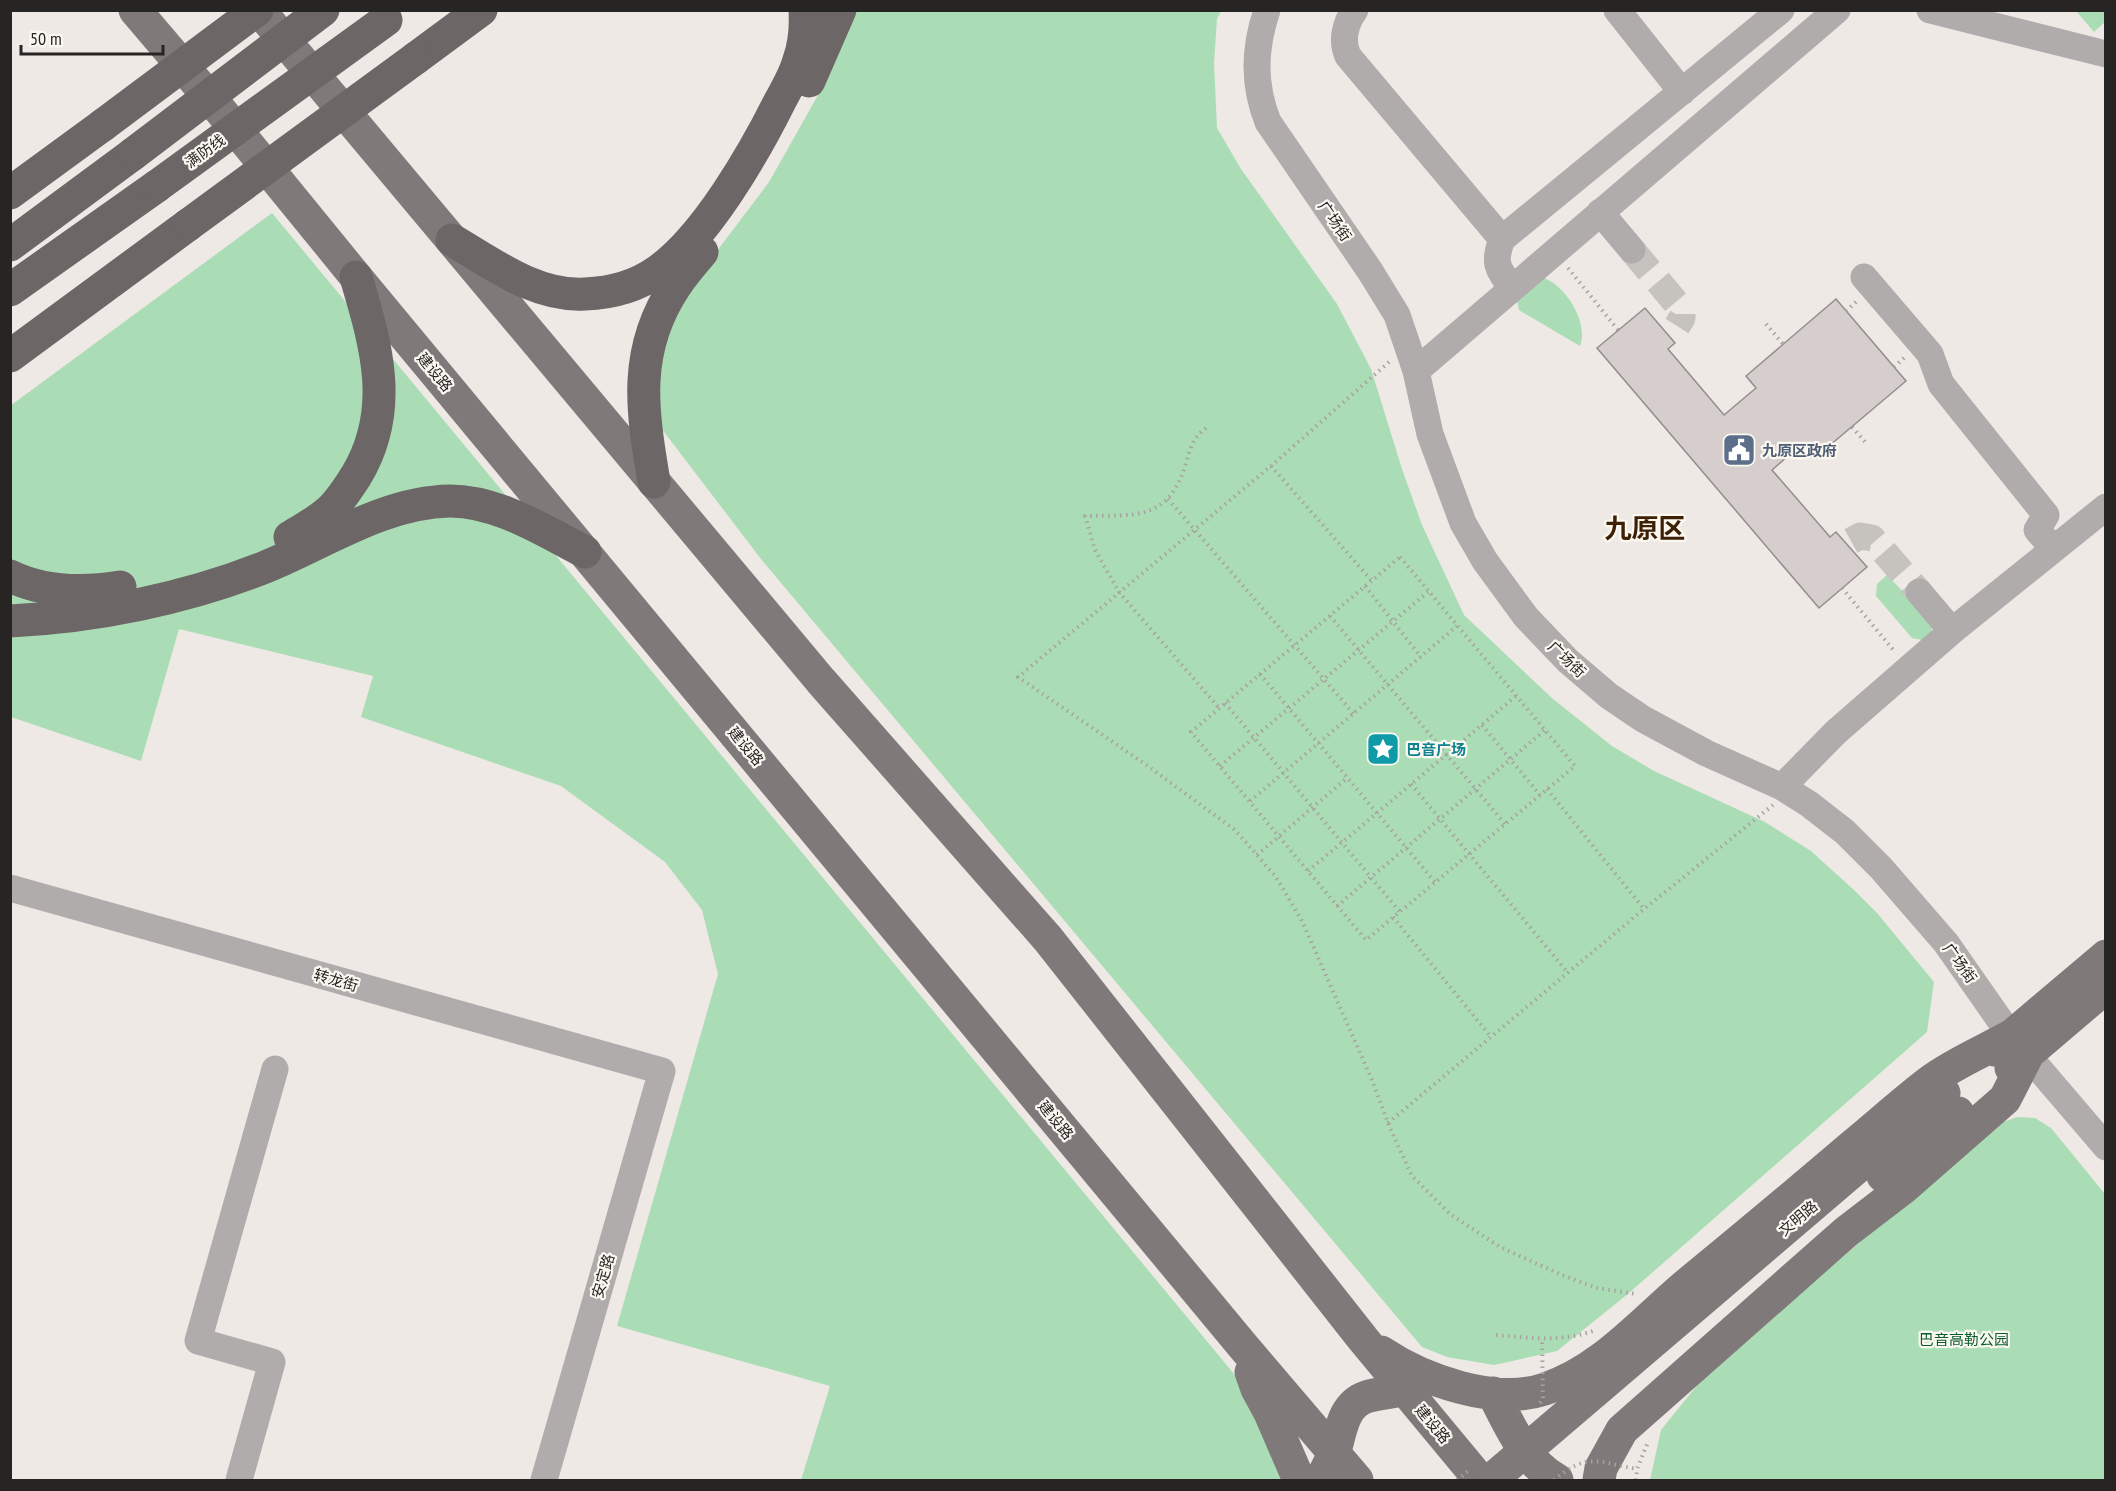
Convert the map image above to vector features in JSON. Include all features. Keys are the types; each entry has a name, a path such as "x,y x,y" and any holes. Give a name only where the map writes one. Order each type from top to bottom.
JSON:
{"highway":[{"path":"10,193 258,10"},
{"path":"10,245 323,10"},
{"path":"12,357 481,10"},
{"path":"452,240 519,280 570,294 615,290 650,276 681,250 709,217 740,174 760,140 799,61 806,30 805,10"},
{"path":"654,482 642,382 645,361 657,323 676,285 759,173 800,99 840,10"},
{"name":"满防线","path":"10,290 393,15"},
{"path":"10,576 42,587 61,590 92,591 136,585 193,573 262,551 298,532 330,511 360,469 372,441 379,409 376,351 356,277"},
{"path":"10,621 34,620 114,608 179,595 226,582 372,519 402,508 424,504 451,501 498,511 585,552"}],"main road":[{"name":"建设路","path":"135,10 1242,1345 1328,1467 1358,1480"},
{"name":"建设路","path":"258,10 821,681 1048,939 1363,1339 1481,1476"},
{"name":"文明路","path":"1521,1480 2019,1045 2106,956"},
{"name":"文明路","path":"2019,1045 2106,987"},
{"path":"1363,1339 1417,1372 1466,1389 1509,1394 1533,1392 1570,1378 1612,1350 1934,1079 2019,1045"},
{"path":"1599,1480 1601,1468 1622,1430 1846,1232 1902,1189 2005,1099 2019,1045"},
{"name":"文明路","path":"1481,1476 1951,1103"},
{"path":"1242,1345 1257,1389 1299,1480"},
{"path":"1328,1467 1346,1414 1354,1404 1371,1396 1406,1391 1426,1382 1441,1381"},
{"path":"1493,1393 1513,1435 1545,1474 1556,1480"}],"street":[{"name":"广场街","path":"1267,10 1258,39 1256,62 1260,99 1268,122 1390,303 1407,339 1405,364 1463,523 1485,561 1526,617 1568,662 1609,696 1642,719 1706,753 1786,789 1845,832 1897,885 1946,943 2019,1045 2106,1147"},
{"path":"1355,10 1346,29 1344,45 1348,56 1502,239"},
{"path":"1617,10 1682,92"},
{"path":"1512,288 1498,268 1497,262 1502,239 1781,10"},
{"path":"1405,364 1512,288 1837,10"},
{"path":"1930,10 2106,54"},
{"path":"1600,212 1632,249"},
{"path":"1864,278 1929,354 1941,384 2046,515 2037,530 2054,549"},
{"path":"1786,789 1836,732 1952,631 2106,507"},
{"path":"1919,592 1952,631"},
{"name":"转龙街","path":"10,888 662,1071"},
{"path":"239,1480 273,1362 198,1341 275,1069"},
{"name":"安定路","path":"544,1480 662,1071"}],"path":[{"path":"1555,251 1618,330"},
{"path":"1766,324 1783,344"},
{"path":"1405,364 1271,465 1018,677 1235,830 1276,877 1302,921 1412,1176 1450,1214 1500,1247 1562,1275 1597,1288 1671,1298"},
{"path":"1852,427 1867,444"},
{"path":"1206,428 1194,439 1181,479 1168,498 1145,513 1085,516 1095,550 1119,592 1219,708"},
{"path":"1271,465 1372,581"},
{"path":"1168,498 1354,714"},
{"path":"1400,557 1575,766 1366,940 1191,732 1372,581 1400,557"},
{"path":"1365,586 1421,657"},
{"path":"1842,588 1909,669"},
{"path":"1221,766 1428,592"},
{"path":"1330,616 1505,824"},
{"path":"1250,801 1458,626"},
{"path":"1260,675 1436,882"},
{"path":"1308,871 1516,696"},
{"path":"1225,703 1400,912"},
{"path":"1482,725 1540,795"},
{"path":"1337,906 1545,730"},
{"path":"1257,855 1347,778"},
{"path":"1412,784 1568,973"},
{"path":"1547,789 1644,909"},
{"path":"1388,1123 1786,789"},
{"path":"1393,918 1491,1037"},
{"path":"1496,1335 1542,1339 1570,1337 1599,1328"},
{"path":"1537,1408 1542,1399 1542,1339"},
{"path":"1636,1480 1637,1469 1651,1436"},
{"path":"1556,1480 1569,1469 1584,1461 1637,1469"},
{"path":"1457,1480 1481,1476"}],"green space":[{"path":"851,11 1221,11 1217,19 1214,63 1217,128 1241,169 1337,304 1371,369 1422,525 1464,615 1553,699 1612,746 1654,771 1765,822 1811,851 1877,913 1934,982 1927,1032 1629,1293 1557,1351 1494,1365 1447,1357 1422,1347 761,559 661,428 652,383 665,334 686,292 769,182 826,81"},
{"path":"2076,11 2105,11 2105,22 2094,32"},
{"path":"272,213 1322,1480 801,1480 830,1386 617,1326 718,974 702,910 665,862 561,786 361,717 373,676 179,629 141,761 11,717 10,406"},
{"path":"1544,278 1560,289 1574,306 1581,327 1580,346 1519,310 1517,301"},
{"path":"1887,575 1929,618 1932,627 1931,634 1922,640 1912,638 1876,596 1877,584"},
{"name":"巴音高勒公园","path":"2017,1117 2035,1118 2051,1128 2105,1194 2105,1480 1650,1480 1661,1430 1703,1378 1995,1125"}],"building":[{"name":"九原区政府","path":"1836,299 1906,381 1816,457 1803,443 1772,470 1830,537 1836,532 1867,567 1819,608 1597,348 1645,308 1675,343 1668,349 1724,415 1756,388 1746,376"}],"tunnel":[{"path":"1632,250 1682,310 1682,318 1677,326"},
{"path":"1851,541 1860,536 1872,538 1919,592"}],"place":[{"name":"九原区政府","path":"1739,450"},
{"name":"巴音广场","path":"1383,749"}],"district":[{"name":"九原区","path":"1645,528"}]}
